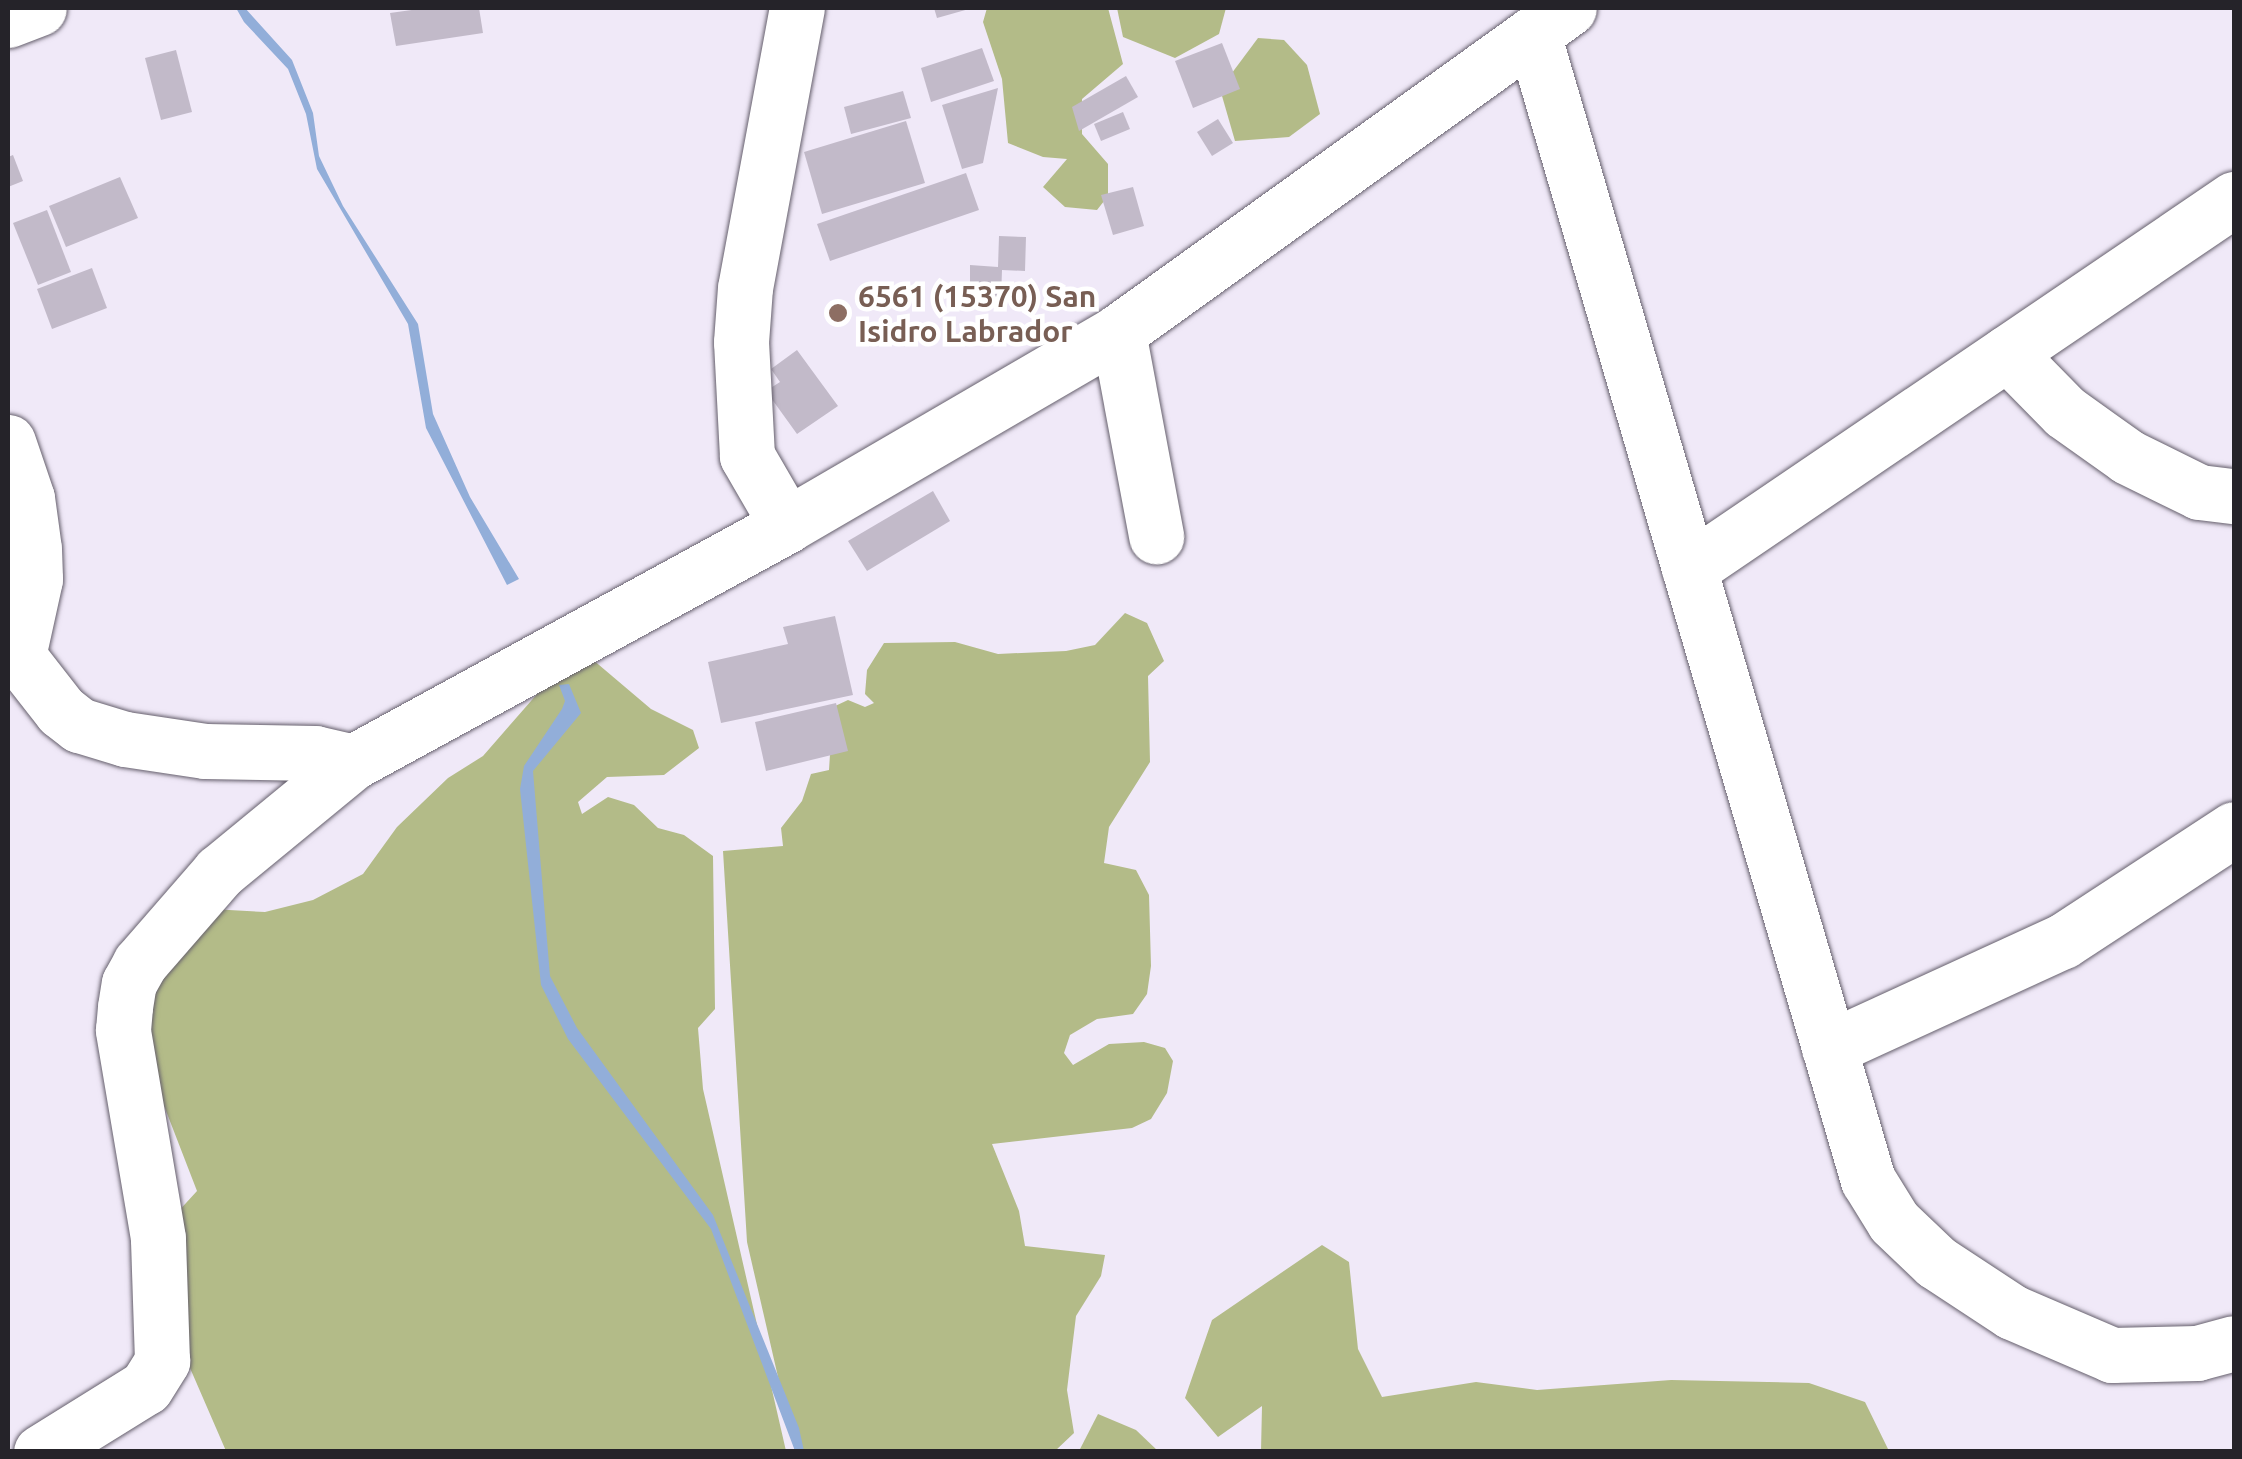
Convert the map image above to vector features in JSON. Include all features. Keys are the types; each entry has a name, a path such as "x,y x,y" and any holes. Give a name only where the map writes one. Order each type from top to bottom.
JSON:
{"street":[{"path":"8,20 39,8"},
{"path":"787,525 763,490 748,456 741,342 744,288 797,8"},
{"path":"41,1452 146,1387 162,1361 158,1238 123,1030 129,983 166,930 219,872 352,762 787,525 1118,332 1551,21 1688,569 1868,1180 1894,1222 1936,1262 2012,1312 2112,1355 2197,1353 2234,1343"},
{"path":"1688,569 2234,199"},
{"path":"1118,332 1156,536"},
{"path":"2007,353 2065,412 2128,457 2199,492 2234,496"},
{"path":"8,442 27,498 34,549 31,607 13,659 61,711 79,725 124,740 315,753 352,762"},
{"path":"1829,1048 2063,941 2234,828"}],"green space":[{"path":"987,8 1108,8 1123,64 1082,99 1082,134 1108,164 1108,196 1097,210 1065,207 1043,187 1067,159 1043,157 1008,143 1002,79 983,22"},
{"path":"1117,8 1226,8 1219,34 1175,58 1123,37"},
{"path":"1258,38 1284,40 1307,65 1320,114 1289,137 1235,141 1220,89"},
{"path":"1125,613 1147,623 1164,661 1148,676 1150,762 1109,827 1104,863 1136,870 1149,895 1151,966 1147,994 1133,1014 1097,1019 1070,1035 1064,1053 1073,1065 1109,1044 1144,1042 1165,1048 1173,1061 1167,1093 1151,1119 1132,1128 992,1144 1019,1211 1025,1246 1105,1255 1101,1276 1076,1316 1067,1390 1074,1433 1055,1451 795,1451 747,1242 723,851 783,846 781,828 802,801 811,774 829,770 833,707 848,700 865,707 874,703 865,694 867,670 884,643 955,642 998,654 1066,651 1095,645"},
{"path":"592,659 651,709 693,730 699,748 664,775 607,777 578,802 582,814 608,797 634,805 658,828 684,835 713,856 715,1009 698,1028 703,1089 786,1451 226,1451 190,1368 164,1227 197,1191 156,1085 106,982 211,909 265,912 313,900 363,874 397,827 448,778 483,756 538,693"},
{"path":"1322,1245 1349,1262 1358,1349 1382,1397 1476,1382 1537,1390 1671,1380 1809,1383 1865,1402 1889,1451 1261,1451 1262,1406 1218,1437 1185,1398 1212,1320"},
{"path":"1098,1414 1136,1430 1158,1451 1079,1451"}],"water":[{"path":"236,8 245,8 292,60 313,113 319,156 343,206 418,324 433,414 470,497 519,579 507,585 426,428 408,324 317,169 306,114 288,69"},
{"path":"569,684 581,713 533,771 550,976 577,1028 713,1215 799,1428 804,1451 795,1451 711,1229 568,1039 541,985 520,789 524,766 565,701 559,685"}],"building":[{"path":"479,8 483,33 396,46 390,13"},
{"path":"934,8 968,8 969,9 937,18"},
{"path":"1222,43 1240,89 1193,108 1175,61"},
{"path":"982,48 994,81 931,102 921,68"},
{"path":"176,50 192,112 161,120 145,58"},
{"path":"1126,76 1138,97 1079,131 1072,107"},
{"path":"998,88 983,163 962,169 942,105"},
{"path":"903,91 911,118 851,134 844,107"},
{"path":"1123,112 1130,129 1101,141 1094,124"},
{"path":"1218,119 1233,143 1212,156 1197,132"},
{"path":"906,121 925,183 822,214 804,152"},
{"path":"13,155 23,181 8,187 8,157"},
{"path":"966,173 979,210 830,261 817,224"},
{"path":"120,177 138,218 66,247 49,206"},
{"path":"1133,187 1144,226 1113,235 1101,195"},
{"path":"47,210 71,272 38,285 13,223"},
{"path":"999,236 1026,237 1025,271 1002,270 1001,299 970,298 970,265 998,267"},
{"path":"92,268 107,308 52,329 37,289"},
{"path":"797,350 838,406 797,434 766,391 780,382 771,369"},
{"path":"933,491 950,521 867,571 848,541"},
{"path":"835,616 853,695 721,723 708,662 788,644 783,627"},
{"path":"836,703 848,751 766,771 755,722"}],"place":[{"name":"6561 (15370) San Isidro Labrador","path":"838,313"}]}
